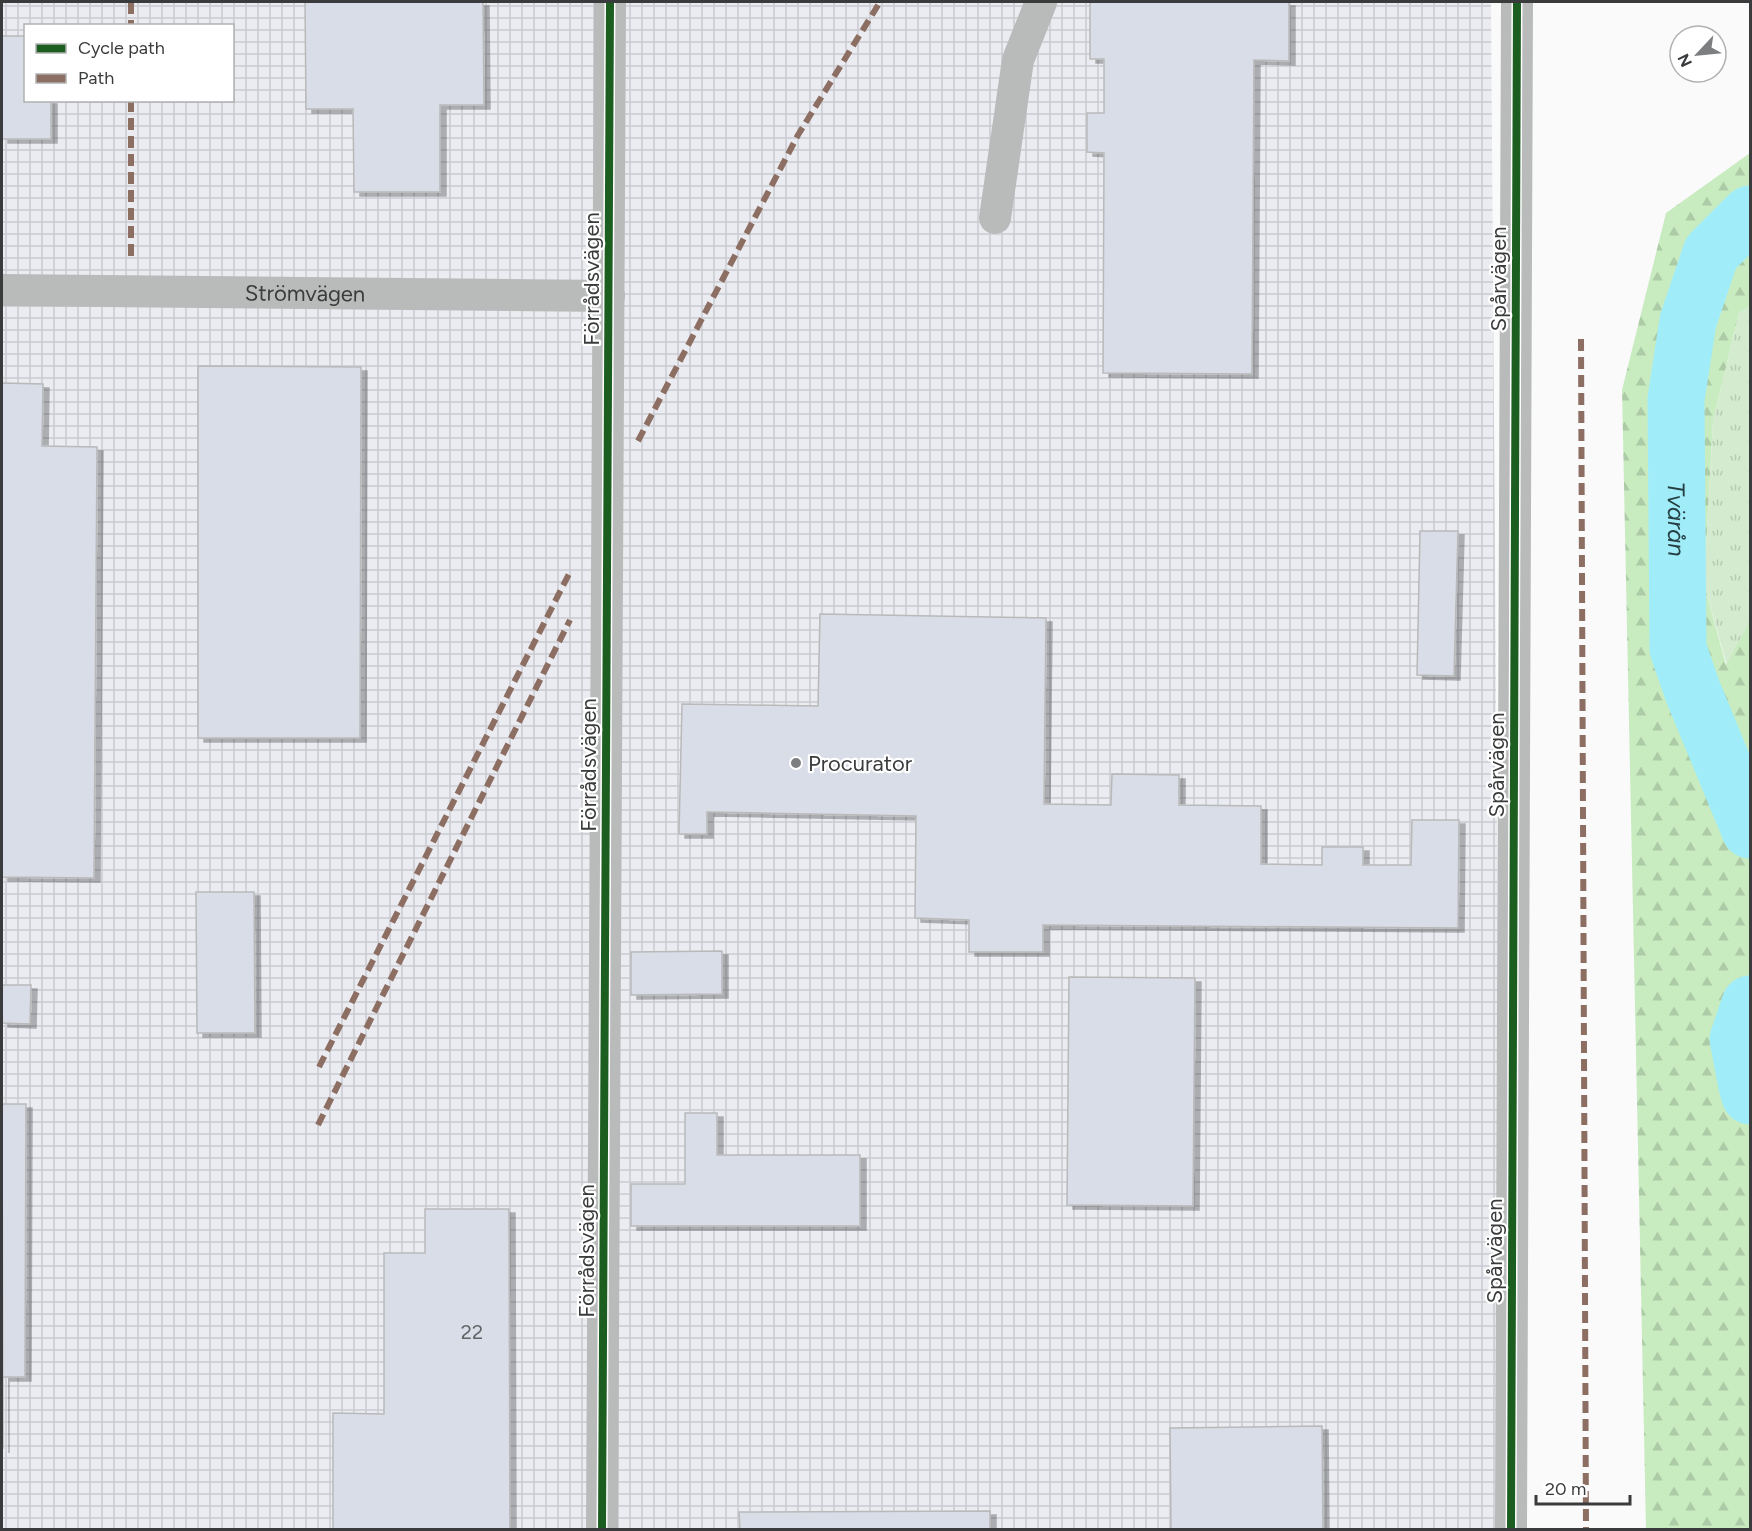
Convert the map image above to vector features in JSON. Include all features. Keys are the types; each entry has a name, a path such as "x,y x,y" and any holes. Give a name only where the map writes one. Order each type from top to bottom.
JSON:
{"street":[{"name":"Förrådsvägen","path":"602,1530 610,2"},
{"path":"994,218 1018,60 1041,2"},
{"name":"Spårvägen","path":"1511,1530 1517,2"},
{"name":"Strömvägen","path":"2,290 609,296"}],"shaded area":[{"path":"2,2 1491,2 1502,1529 2,1530"}],"green space":[{"path":"1750,153 1750,306 1739,313 1713,421 1704,584 1726,665 1750,620 1750,1529 1646,1529 1622,390 1666,213"},
{"path":"1750,306 1750,620 1727,666 1704,584 1713,421 1739,313"}],"building":[{"path":"305,2 483,2 484,105 440,105 440,192 354,192 353,109 306,109"},
{"path":"1090,2 1289,2 1289,61 1254,60 1252,374 1103,373 1104,153 1087,152 1087,113 1104,113 1104,59 1090,59"},
{"path":"2,36 24,36 24,102 51,102 51,139 2,139"},
{"path":"198,366 361,367 360,738 198,738"},
{"path":"2,383 43,384 42,446 97,447 94,878 2,877"},
{"path":"1420,531 1458,531 1454,676 1417,675"},
{"path":"820,614 1046,618 1044,804 1111,805 1112,774 1179,775 1179,805 1261,806 1261,864 1322,865 1322,847 1363,847 1363,865 1411,865 1412,820 1459,820 1458,928 1043,925 1043,952 969,952 969,920 915,918 916,816 707,812 707,834 679,834 682,704 818,706"},
{"path":"196,892 254,892 255,1033 197,1033"},
{"path":"722,951 722,994 631,995 631,952"},
{"path":"1069,977 1195,978 1193,1206 1067,1205"},
{"path":"2,985 31,985 30,1024 2,1023"},
{"path":"2,1104 26,1104 25,1377 3,1377 3,1449"},
{"path":"685,1113 717,1113 717,1155 860,1155 860,1226 631,1226 631,1184 685,1184"},
{"path":"425,1209 509,1209 510,1530 333,1530 333,1413 384,1414 384,1253 425,1253"},
{"path":"1322,1426 1323,1530 1171,1530 1170,1428"},
{"path":"990,1511 990,1530 740,1530 739,1512"}],"waterway":[{"name":"Tvärån","path":"1750,214 1711,253 1688,321 1676,399 1678,649 1693,692 1750,830"},
{"name":"Tvärån","path":"1750,1004 1738,1039 1750,1096"}],"marked path":[{"path":"131,2 131,24"},
{"path":"638,441 798,135 880,2"},
{"path":"131,102 131,259"},
{"path":"1581,339 1586,1530"},
{"path":"319,1067 571,570"},
{"path":"318,1125 570,620"}],"cycle path":[{"path":"602,1530 610,2"},
{"path":"1511,1530 1517,2"}],"place":[{"name":"Procurator","path":"796,763"}]}
